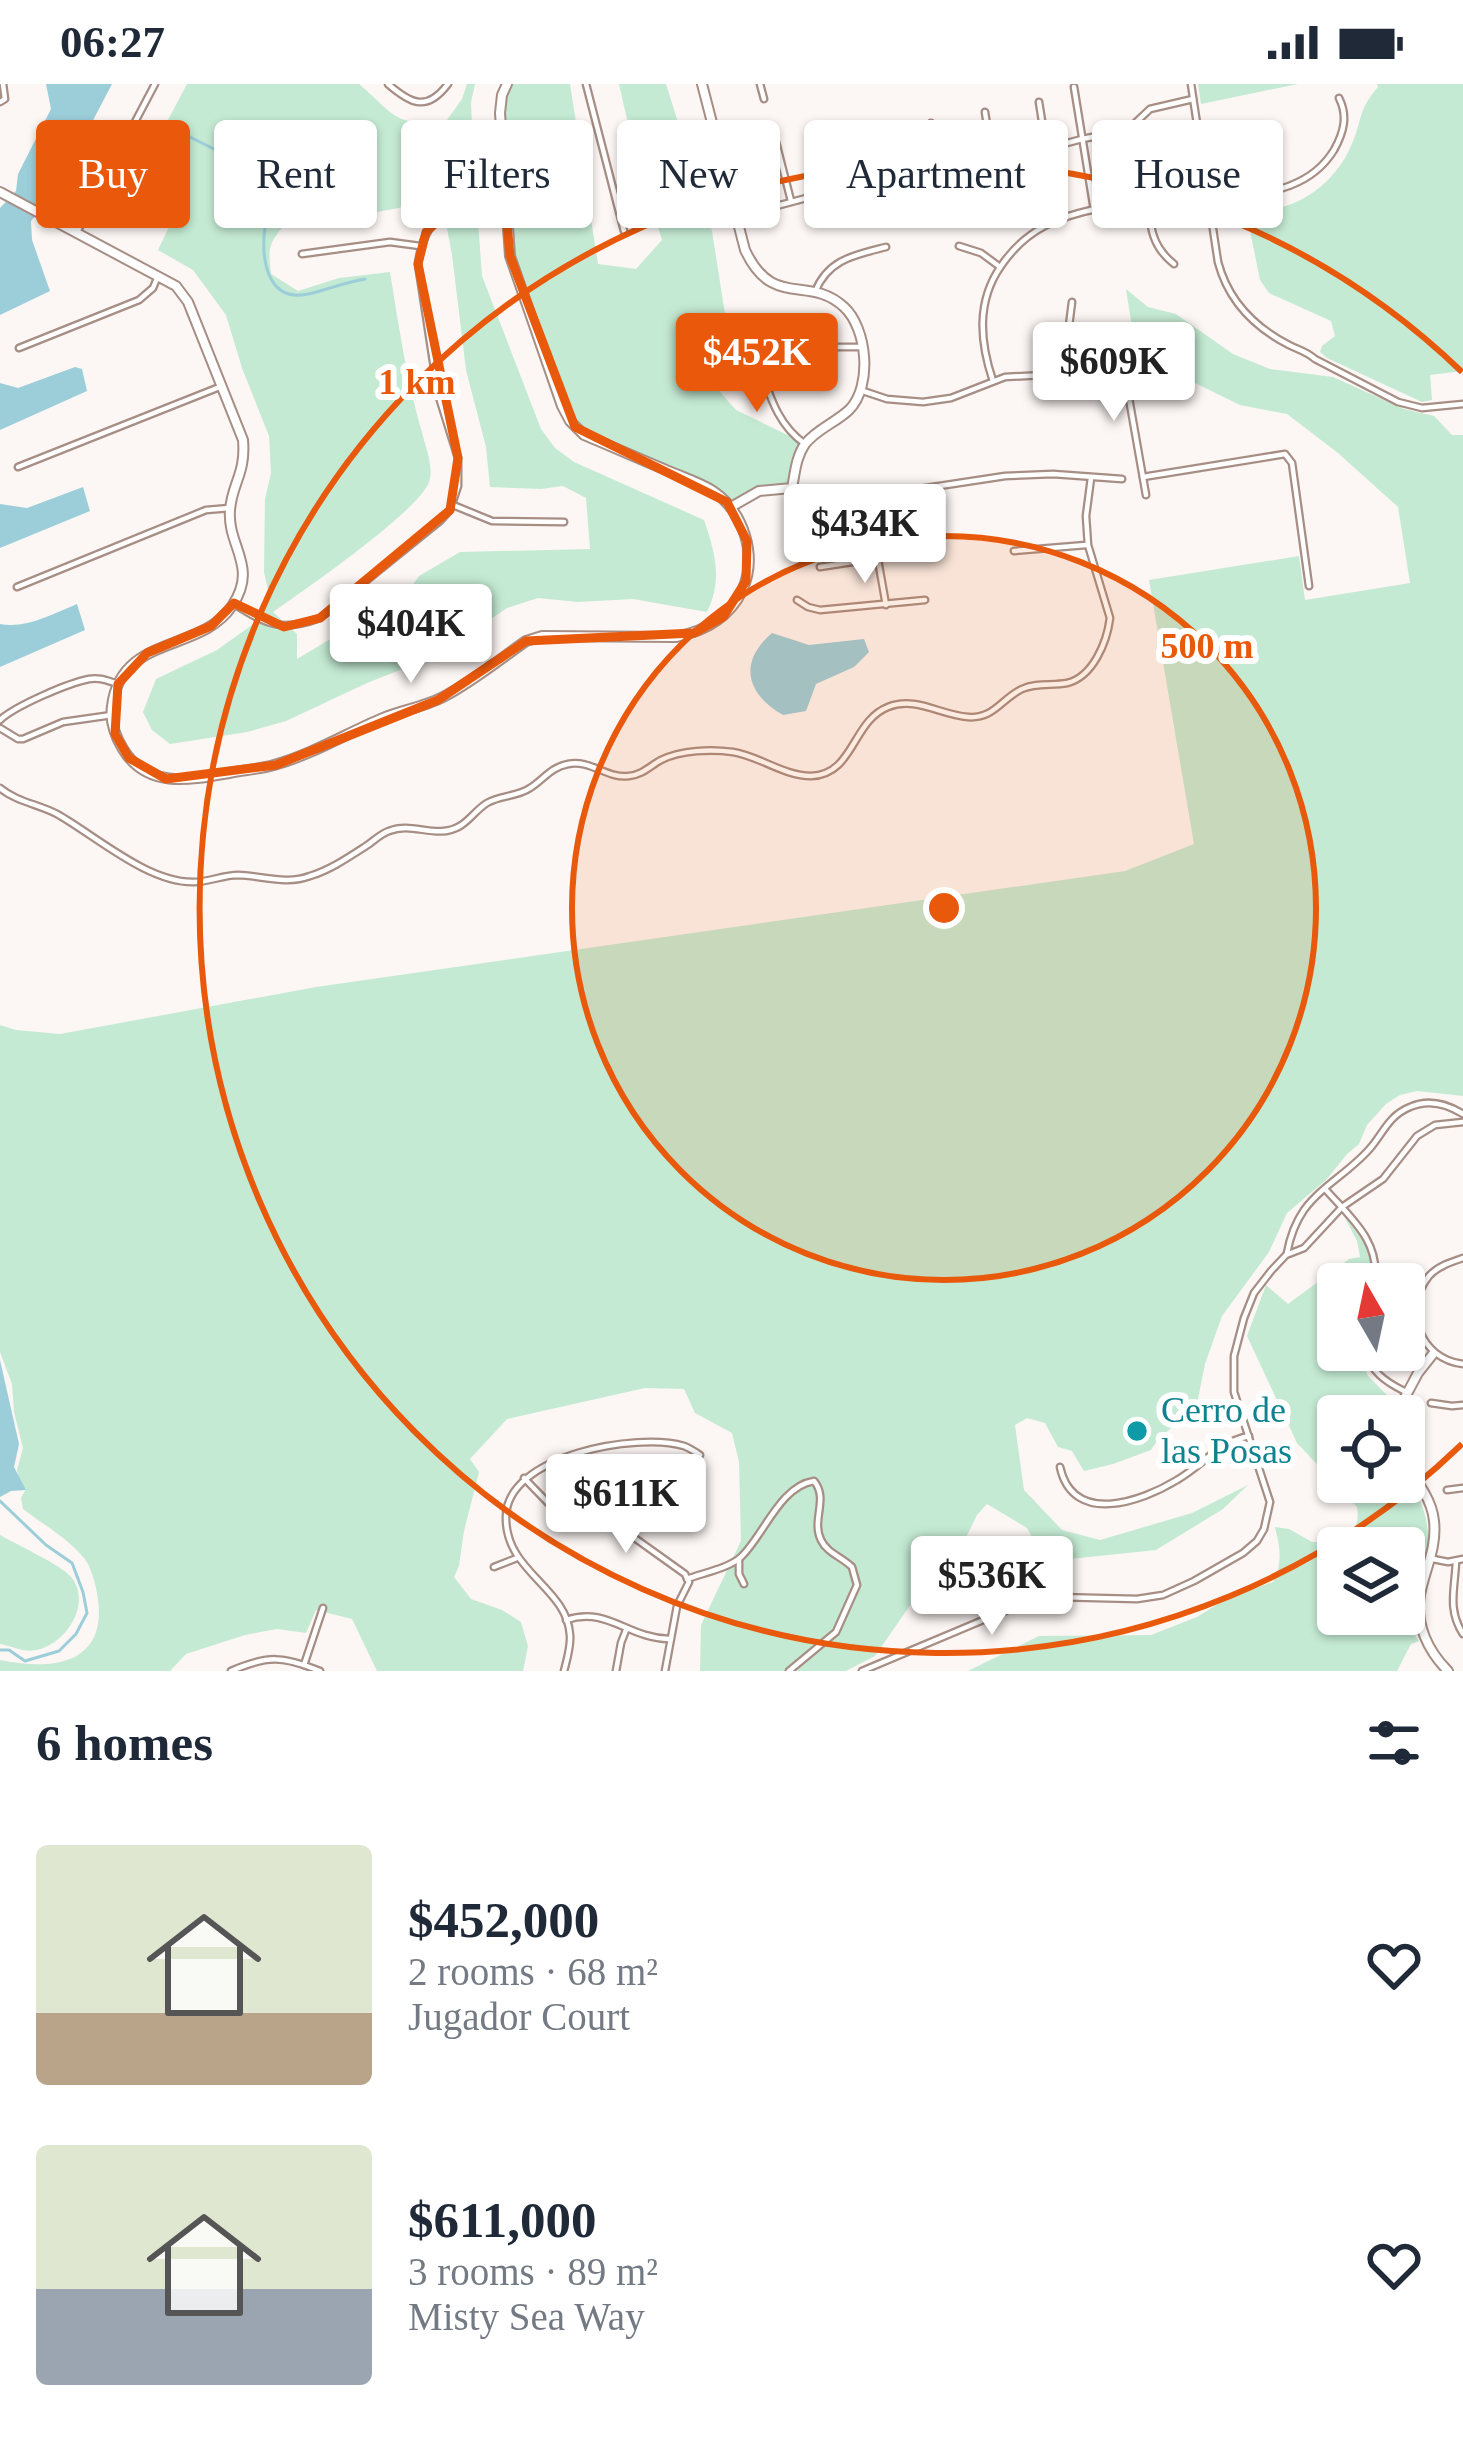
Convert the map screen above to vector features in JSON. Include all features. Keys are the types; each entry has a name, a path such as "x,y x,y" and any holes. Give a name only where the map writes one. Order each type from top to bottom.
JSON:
{"street":[{"path":"3,84 3,100"},
{"path":"77,232 155,84"},
{"path":"388,84 409,100 422,103 448,84"},
{"path":"500,120 507,84"},
{"path":"586,84 624,231"},
{"path":"702,84 711,120"},
{"path":"760,84 764,99"},
{"path":"1191,84 1196,120"},
{"path":"1074,87 1092,198"},
{"path":"1068,142 1120,132 1150,109 1193,98"},
{"path":"1283,188 1312,174 1330,155 1345,123 1340,98"},
{"path":"1039,102 1042,120"},
{"path":"985,112 986,120"},
{"path":"780,158 791,202"},
{"path":"3,194 176,286 188,302 243,440 245,460 229,515 242,557 243,577 234,604 211,626 140,657 118,684 112,715 115,734 128,758 148,773 184,781 276,765 386,716 438,700 526,641 542,636 676,637 723,617 734,604 749,562 740,521 731,507 704,486 584,435 570,421 509,256 507,228"},
{"path":"780,205 804,199"},
{"path":"992,381 982,326 989,288 1000,267 1038,228 1069,214 1092,210"},
{"path":"234,604 275,625 296,626 320,618 440,521 452,505 459,479 458,458 439,394 418,264 429,228"},
{"path":"740,228 758,272 778,287 815,292 842,304 854,318 862,347 860,390 848,410 806,444 792,488"},
{"path":"1151,228 1156,244 1174,264"},
{"path":"1213,228 1222,278 1233,298 1264,331 1399,402 1422,408 1463,404"},
{"path":"302,254 390,242 420,246"},
{"path":"959,246 981,253 1000,267"},
{"path":"815,292 836,262 886,247"},
{"path":"19,348 139,300 158,276"},
{"path":"1063,374 1072,302"},
{"path":"814,347 862,347"},
{"path":"725,351 740,349 756,358 782,423 806,444"},
{"path":"860,390 923,403 1020,374 1063,374 1124,364 1146,495"},
{"path":"19,467 223,386"},
{"path":"1143,477 1285,454 1292,463 1309,586"},
{"path":"731,507 759,491 792,488 845,497 1005,476 1122,479"},
{"path":"0,788 19,801 53,812 156,875 198,883 232,875 287,881 309,877 389,831 405,827 445,832 460,826 486,803 526,791 558,766 568,764 591,765 627,776 672,755 734,752 796,774 817,776 842,763 871,716 884,708 921,705 981,716 1029,686 1065,684 1083,675 1094,661 1110,619 1088,545 1091,478"},
{"path":"867,496 886,605"},
{"path":"452,505 492,520 564,522"},
{"path":"17,586 206,510 230,508"},
{"path":"1014,551 1088,545"},
{"path":"820,568 878,558"},
{"path":"797,600 820,610 925,600"},
{"path":"112,715 79,718 18,740 0,724 15,708 85,680 101,678 118,684"},
{"path":"862,1671 1026,1601 1163,1595 1257,1541 1270,1504 1234,1392 1234,1356 1254,1293 1286,1255 1308,1204 1371,1148 1390,1120 1420,1103 1437,1103 1463,1118"},
{"path":"1286,1255 1304,1248 1342,1208 1383,1179 1428,1127 1463,1118"},
{"path":"1326,1190 1371,1245 1376,1263"},
{"path":"1463,1258 1429,1276 1418,1301 1417,1326 1433,1354 1463,1364"},
{"path":"1375,1371 1407,1393 1433,1354"},
{"path":"1431,1402 1463,1405"},
{"path":"1060,1467 1065,1486 1077,1498 1106,1504 1164,1487 1222,1445 1249,1436"},
{"path":"564,1671 570,1631 559,1604 517,1558 509,1539 508,1498 539,1468 610,1447 662,1443 686,1446 700,1455"},
{"path":"524,1478 553,1508 566,1516 622,1528 688,1579"},
{"path":"665,1671 677,1606 688,1579 739,1560 785,1499 802,1484 814,1481 821,1492 819,1536 852,1567 856,1585 836,1632 789,1671"},
{"path":"1447,1490 1463,1487"},
{"path":"1425,1493 1434,1517 1435,1546 1420,1597 1421,1627 1440,1668"},
{"path":"987,1544 1015,1606"},
{"path":"494,1567 517,1558"},
{"path":"1431,1558 1460,1560 1451,1607 1463,1634"},
{"path":"739,1560 744,1584"},
{"path":"304,1665 323,1608"},
{"path":"566,1620 596,1615 652,1639 669,1639"},
{"path":"616,1671 627,1629"},
{"path":"231,1671 258,1659 274,1658 320,1671"}],"highlighted area":[{"path":"505,203 510,256 575,427 727,502 747,541 746,581 723,617 694,633 526,641 438,700 276,765 166,779 129,758 115,734 118,684 147,653 211,626 234,603 284,627 320,618 450,510 458,458 418,264 426,232 450,210"}],"green space":[{"path":"187,84 359,84 406,120 401,120 401,207 377,212 377,120 214,120 214,228 282,228 271,247 271,274 298,291 339,278 390,272 431,471 421,495 405,511 273,612 297,634 297,659 407,593 419,576 460,552 590,549 586,498 563,486 490,487 486,447 466,370 447,228 479,228 482,276 541,429 555,448 574,462 704,520 716,566 707,612 633,599 538,598 507,608 438,655 286,721 170,744 152,730 143,712 156,679 217,650 252,625 269,594 264,572 269,436 226,315 193,270 158,250 169,228 190,228 190,120 168,120"},
{"path":"467,84 475,84 472,120 447,120"},
{"path":"507,84 570,84 576,120 504,120 502,95"},
{"path":"619,84 666,84 677,120 627,120"},
{"path":"1198,84 1298,84 1201,104"},
{"path":"1463,84 1463,371 1430,375 1432,400 1422,402 1320,352 1335,336 1331,321 1269,293 1260,280 1249,228 1283,228 1283,207 1329,178 1345,158 1363,109 1378,87"},
{"path":"511,228 592,228 598,264 636,269 662,240 658,228 711,228 725,314 696,332 715,360 705,375 736,410 806,444 792,488 762,490 731,507 722,498 593,439 572,424 514,272"},
{"path":"1126,289 1148,307 1176,314 1233,354 1270,369 1333,377 1404,409 1434,416 1452,435 1463,435 1463,1096 1417,1091 1386,1104 1367,1125 1359,1144 1287,1213 1269,1252 1222,1316 1198,1399 1151,1450 1084,1471 1072,1451 1058,1447 1045,1423 1027,1418 1015,1425 1024,1490 1062,1530 1100,1540 1192,1513 1248,1485 1223,1509 1156,1550 1070,1559 1039,1550 1027,1528 987,1504 950,1570 933,1572 875,1656 846,1671 700,1671 701,1625 741,1541 739,1462 732,1433 695,1413 684,1389 645,1388 507,1419 470,1459 479,1472 454,1577 471,1599 521,1622 528,1646 523,1671 377,1671 352,1619 316,1610 306,1633 277,1629 245,1635 186,1654 170,1671 0,1671 0,1660 50,1664 79,1654 97,1629 99,1610 93,1575 83,1556 23,1509 21,1498 26,1489 20,1485 17,1470 23,1448 12,1384 0,1352 0,1025 60,1034 316,987 1125,871 1194,844 1149,580 1299,556 1305,600 1410,583 1398,507 1287,414 1240,405 1189,380 1162,350 1135,346"},
{"path":"1344,1216 1369,1248 1372,1263 1344,1263 1360,1257"},
{"path":"1317,1283 1317,1371 1366,1371 1387,1395 1317,1395 1317,1464 1297,1443 1247,1336 1266,1285 1288,1304"},
{"path":"1353,1503 1421,1503 1428,1542 1425,1560 1425,1527 1355,1527"},
{"path":"1275,1527 1317,1542 1317,1635 1416,1635 1419,1641 1411,1644 1397,1671 968,1671 1039,1636 1151,1635 1197,1617 1229,1597 1273,1582 1280,1555"},
{"path":"0,1535 59,1567 77,1589 79,1600 72,1622 47,1647 27,1651 0,1644"}],"water":[{"path":"46,84 112,84 93,120 45,120 51,109"},
{"path":"36,139 32,240 50,291 0,315 0,208 16,191 18,174"},
{"path":"75,367 82,369 87,391 0,430 0,383 18,388"},
{"path":"83,487 90,511 0,548 0,504 27,508"},
{"path":"77,604 85,630 0,667 0,624 29,623"},
{"path":"772,633 809,645 864,639 869,652 854,667 816,684 806,711 783,715 761,697 751,677 754,655"},
{"path":"0,1360 19,1444 14,1467 26,1490 0,1497"}],"waterway":[{"path":"190,137 214,149"},
{"path":"265,228 269,275 283,292 308,294 365,279"},
{"path":"0,1501 72,1563 87,1613 76,1634 59,1651 25,1661 9,1650 0,1650"}],"place":[{"name":"Cerro de las Posas","path":"1137,1431"}]}
